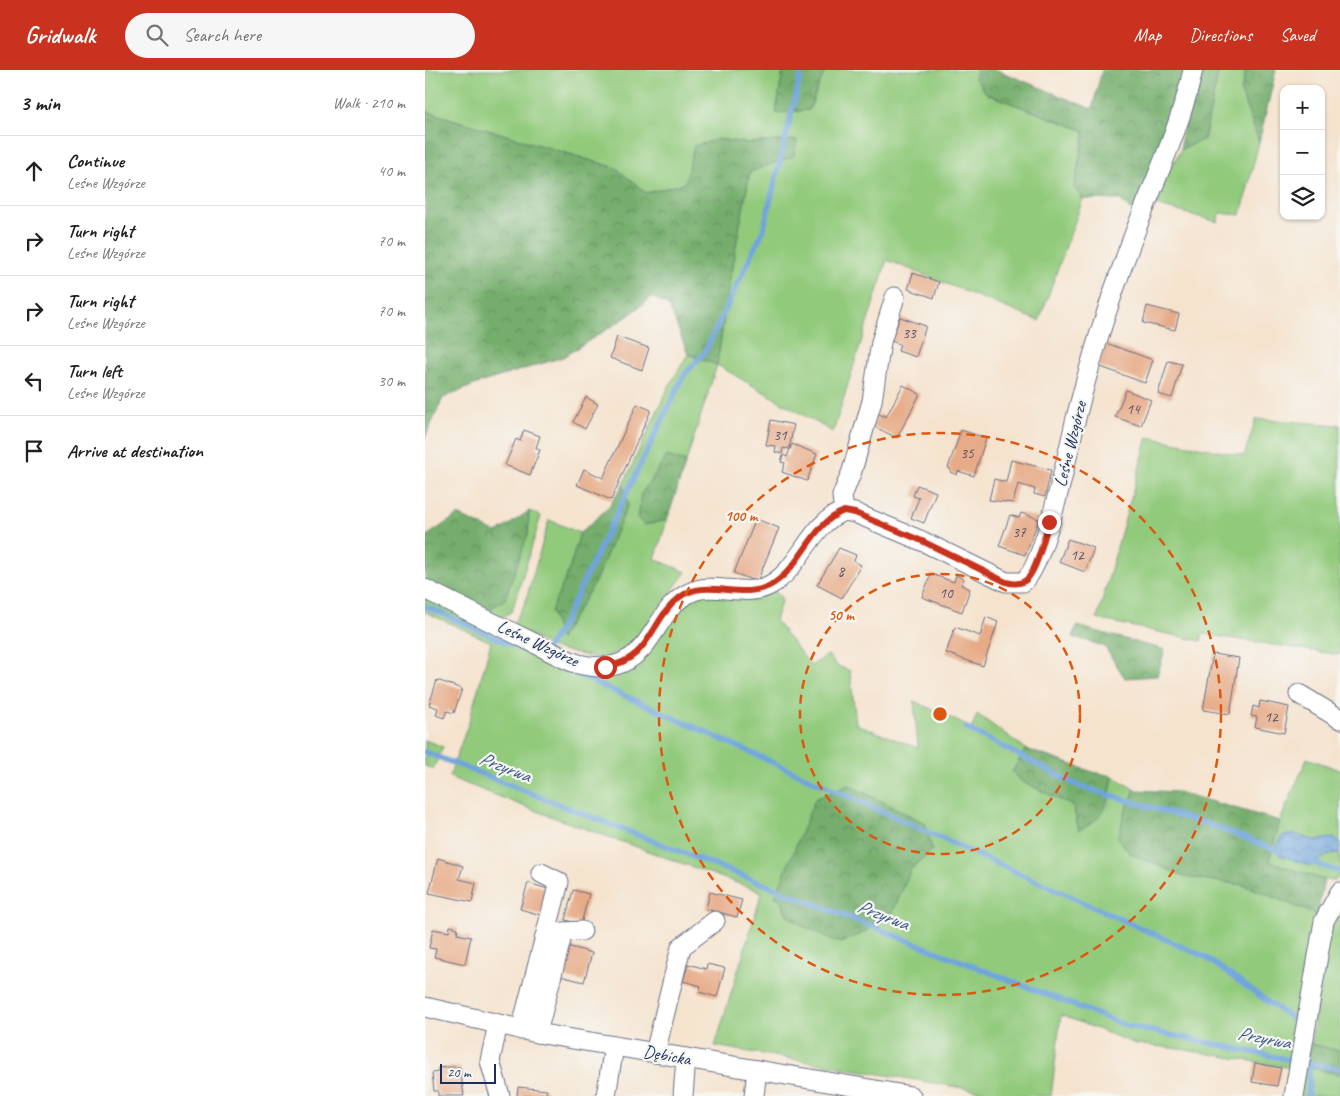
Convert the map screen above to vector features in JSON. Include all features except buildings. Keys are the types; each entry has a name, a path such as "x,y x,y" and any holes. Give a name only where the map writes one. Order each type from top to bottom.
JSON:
{"street":[{"name":"Leśne Wzgórze","path":"425,589 576,663 597,666 618,665 641,650 670,607 681,597 693,590 743,591 770,586 783,576 826,522 844,511 855,513 922,541 1006,582 1014,584 1028,579 1049,522 1099,334 1136,229 1180,120 1193,70"},
{"path":"844,511 842,496 852,471 872,401 881,342 895,297"},
{"path":"1299,694 1339,717"},
{"path":"529,1031 559,882 541,873"},
{"path":"1294,1096 1324,921 1340,892"},
{"path":"655,1053 681,947 715,921"},
{"path":"529,1031 563,932 582,931"},
{"name":"Dębicka","path":"425,1007 529,1031 757,1070 823,1089 908,1096"},
{"path":"498,1024 490,1061 500,1096"},
{"path":"606,1096 614,1046"},
{"path":"683,1096 686,1058"},
{"path":"755,1096 757,1070"}],"green space":[{"path":"425,70 783,70 776,113 809,110 825,70 978,70 974,77 987,94 1085,131 1074,187 1083,199 1039,321 887,260 833,432 717,365 730,277 750,172 793,156 797,140 747,143 718,139 685,183 646,193 616,168 425,111"},
{"path":"783,70 825,70 809,110 776,113"},
{"path":"978,70 997,70 1092,109 1102,70 1185,70 1163,150 1136,214 1120,200 1083,199 1074,187 1085,131 987,94 974,77"},
{"path":"1199,70 1219,70 1204,139 1181,149 1181,139"},
{"path":"1219,70 1246,70 1241,92 1259,142 1241,215 1219,213 1218,222 1152,204 1181,149 1204,139"},
{"path":"1246,70 1276,70 1259,142 1241,92"},
{"path":"425,111 616,168 646,193 685,183 694,146 718,139 747,143 797,140 794,156 750,172 730,277 717,365 688,354 669,306 652,297 628,316 563,357 479,383 443,398 425,438"},
{"path":"688,354 717,365 686,462 667,457 644,525 667,520 655,559 686,572 628,649 601,659 553,648 512,626 525,603 549,520 580,533 570,567 628,505 623,485 668,388"},
{"path":"1256,419 1340,425 1339,655 1203,634 1201,641 1097,619 1148,437 1244,456"},
{"path":"667,456 686,462 667,520 644,525 637,518 641,494"},
{"path":"623,485 628,505 595,582 560,639 551,611 570,567 580,533 608,508"},
{"path":"529,511 541,516 512,611 498,620 485,613 528,534"},
{"path":"529,511 528,534 505,599 485,613 425,584 425,537 458,515 497,533"},
{"path":"775,591 782,599 775,620 811,666 828,655 836,665 850,671 856,724 918,748 914,701 972,728 977,714 1026,749 1012,772 1023,782 1073,806 1079,830 1108,805 1113,776 1135,790 1125,812 1186,877 1244,885 1317,915 1300,999 1292,1068 1180,1049 1136,1044 1061,1015 1051,1096 1010,1096 715,1046 762,892 536,811 449,777 469,722 491,642 425,612 425,596 602,674 699,594","holes":["932,850 911,869 892,914 881,914 866,932 787,915 781,899"]},
{"path":"1077,626 1165,650 1157,676 1125,678 1104,646 1073,637"},
{"path":"425,740 443,747 433,769 425,766"},
{"path":"1026,749 1093,772 1113,776 1107,802 1100,815 1079,830 1073,806 1023,782 1012,772"},
{"path":"1307,758 1340,770 1340,874 1336,880 1324,880 1269,861 1280,821"},
{"path":"849,785 925,823 932,850 911,869 892,914 881,914 866,932 840,943 803,926 787,915 781,899 775,897 815,799"},
{"path":"1135,790 1178,792 1280,821 1269,861 1324,880 1317,915 1244,885 1186,877 1129,853 1118,837 1125,812"},
{"path":"1340,912 1340,1051 1311,1044 1324,944"},
{"path":"1311,1044 1340,1051 1340,1074 1305,1067"},
{"path":"1305,1067 1340,1074 1340,1096 1301,1096"}],"water":[{"path":"1295,834 1313,840 1334,838 1340,842 1339,853 1329,854 1311,866 1279,855 1277,846 1282,836"}],"waterway":[{"path":"548,647 562,626 684,375 705,352 763,231 802,70"},
{"path":"425,606 1205,957 1295,1021 1298,1031"},
{"path":"966,728 1079,786 1210,825 1285,853"},
{"name":"Przyrwa","path":"425,752 1127,1026 1296,1061"},
{"path":"1310,862 1340,872"},
{"path":"1307,1056 1310,1064 1308,1096"},
{"name":"Przyrwa","path":"1308,1063 1340,1069"}],"route":[{"path":"605,667 618,665 641,650 670,607 681,597 693,590 743,591 770,586 783,576 826,522 835,514 844,511 855,513 922,541 1006,582 1014,584 1028,579 1049,522"}]}
